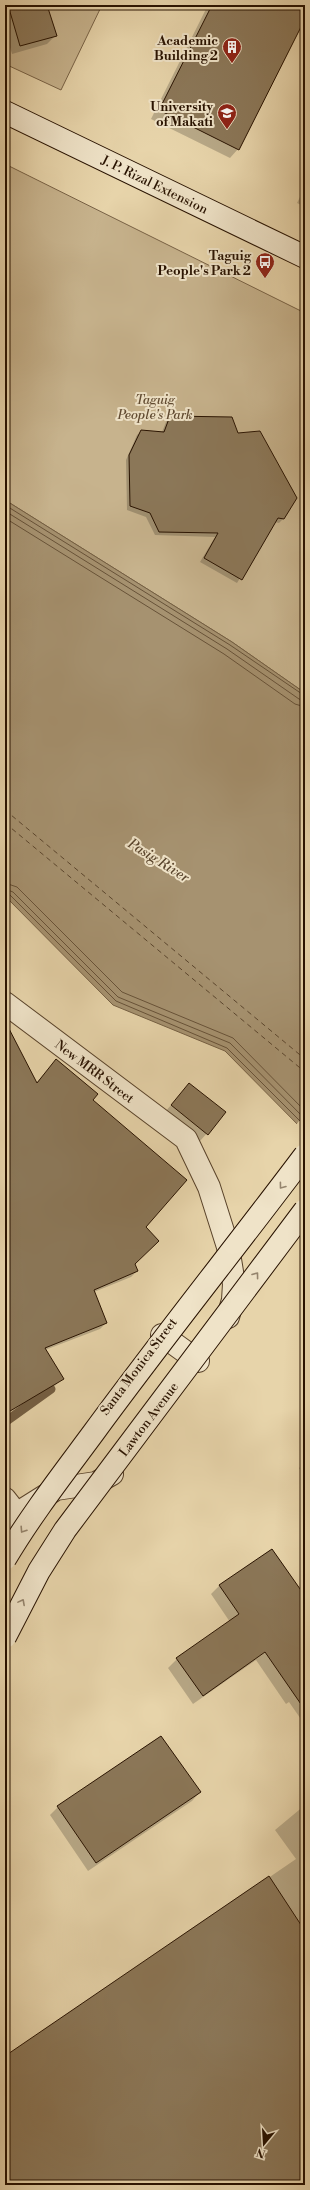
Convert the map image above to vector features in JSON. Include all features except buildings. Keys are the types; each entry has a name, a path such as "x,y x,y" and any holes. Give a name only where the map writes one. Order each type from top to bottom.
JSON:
{"main road":[{"name":"J. P. Rizal Extension","path":"5,112 305,257"},
{"name":"New MRR Street","path":"5,1003 186,1139 209,1187 228,1247"},
{"path":"5,1559 37,1510 120,1396 220,1269 305,1155"},
{"name":"Lawton Avenue","path":"5,1637 39,1571 65,1530 305,1210"},
{"name":"Santa Monica Street","path":"56,1489 81,1443 228,1247"},
{"path":"9,1511 56,1489 84,1486 110,1477 198,1362 224,1325 230,1312 234,1284 228,1247"},
{"path":"162,1335 198,1362"}],"green space":[{"path":"5,5 102,5 61,90 5,64"},
{"name":"Taguig People's Park","path":"5,164 305,313 305,693 232,642 5,500"}],"water":[{"name":"Pasig River","path":"5,500 232,642 305,693 305,1132 225,1051 113,1005 5,896"}],"pier":[{"path":"305,1113 305,1134 296,1125"}],"waterway":[{"path":"5,1422 51,1389"}],"ferry route":[{"path":"5,810 305,1059"},
{"path":"5,823 305,1072"}],"place":[{"name":"Academic Building 2","path":"232,64"},
{"name":"University of Makati","path":"227,130"},
{"name":"Taguig People's Park 2","path":"265,279"}]}
